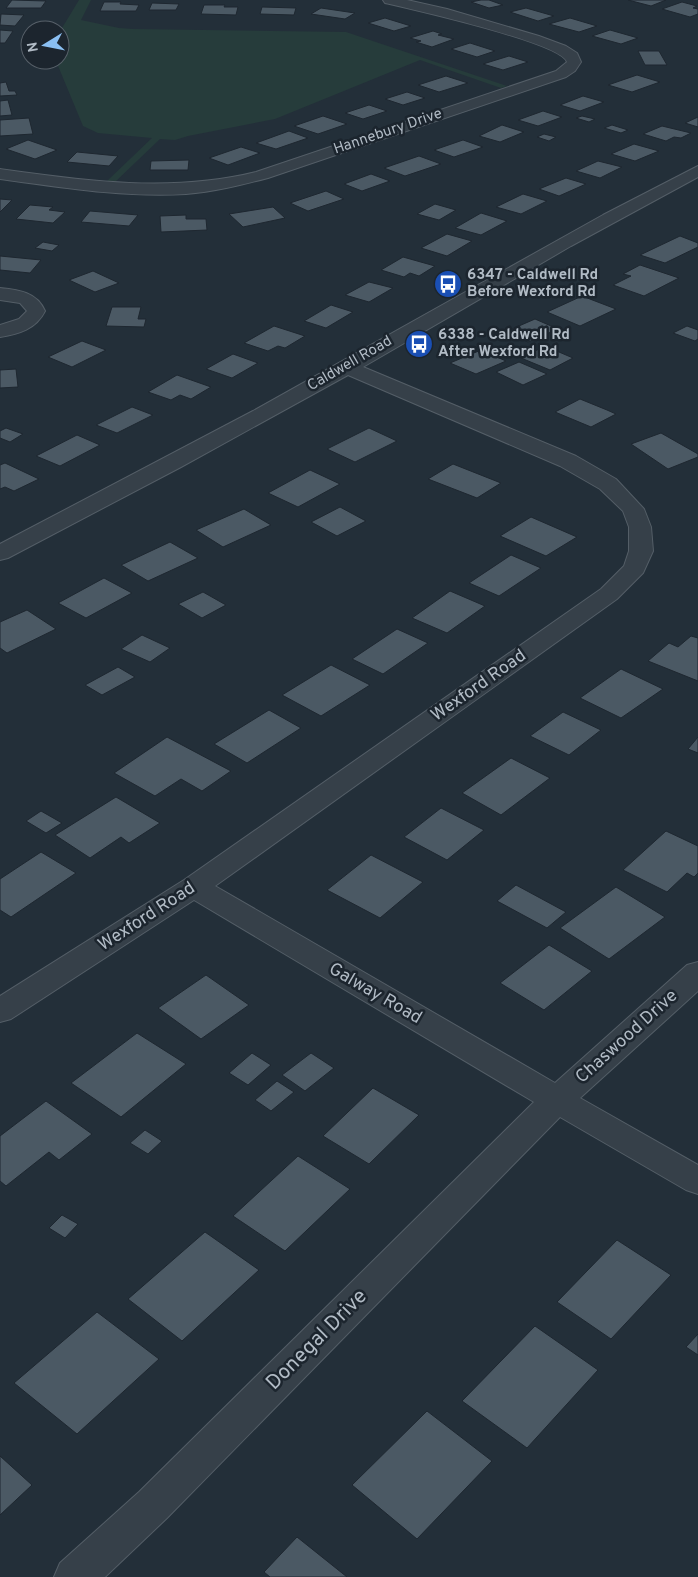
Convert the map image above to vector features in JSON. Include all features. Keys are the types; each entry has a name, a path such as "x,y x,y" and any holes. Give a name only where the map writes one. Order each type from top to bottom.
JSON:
{"street":[{"name":"Hannebury Drive","path":"0,174 144,190 184,190 228,184 262,175 561,74 570,68 574,62 572,56 561,49 534,39 447,13 390,0"},
{"name":"Caldwell Road","path":"0,553 160,470 347,367 515,269 698,170"},
{"path":"0,294 26,299 34,304 36,310 33,317 22,325 0,331"},
{"name":"Wexford Road","path":"0,1011 194,887 609,594 636,568 641,551 640,527 633,509 608,484 568,460 347,367"},
{"name":"Galway Road","path":"194,887 698,1181"},
{"name":"Chaswood Drive","path":"557,1100 698,974"},
{"name":"Donegal Drive","path":"74,1577 153,1505 557,1100"}],"green space":[{"path":"79,0 91,0 81,20 119,28 346,32 507,86 501,88 420,60 275,119 175,140 160,139 115,182 107,181 152,138 98,133 83,126 60,70 70,70 70,20 67,20"}],"building":[{"path":"12,0 46,1 41,8 6,8"},
{"path":"489,0 503,5 489,8 471,2"},
{"path":"628,0 666,0 651,6"},
{"path":"104,2 139,5 136,11 100,11"},
{"path":"682,2 697,6 693,8 698,9 698,14 690,17 662,9"},
{"path":"152,3 179,4 176,10 149,10"},
{"path":"204,5 238,7 236,15 201,14"},
{"path":"262,7 296,8 294,15 260,14"},
{"path":"321,8 355,13 345,19 311,14"},
{"path":"526,8 554,16 538,21 510,12"},
{"path":"1,14 24,15 15,26 0,25"},
{"path":"385,18 411,26 394,31 368,23"},
{"path":"570,18 597,26 579,32 549,24"},
{"path":"0,30 13,31 5,43 0,43"},
{"path":"610,30 638,38 621,44 592,36"},
{"path":"433,31 442,34 438,35 454,39 432,47 410,38"},
{"path":"470,43 495,51 477,57 451,49"},
{"path":"638,51 659,51 667,65 645,65"},
{"path":"509,56 528,62 503,70 483,64"},
{"path":"637,75 660,82 632,92 608,85"},
{"path":"446,76 468,83 439,92 418,85"},
{"path":"6,82 9,91 15,91 17,95 0,96 0,83"},
{"path":"407,92 425,98 403,105 385,99"},
{"path":"583,96 604,102 580,111 560,105"},
{"path":"8,100 12,115 0,116 0,101"},
{"path":"369,105 387,111 363,119 345,113"},
{"path":"543,111 562,117 538,126 518,120"},
{"path":"323,116 347,124 318,134 294,126"},
{"path":"582,116 595,119 589,122 576,118"},
{"path":"698,117 698,127 685,123"},
{"path":"29,118 33,134 0,136 0,120"},
{"path":"502,125 524,132 500,142 479,136"},
{"path":"612,125 628,130 621,133 604,128"},
{"path":"662,126 691,133 681,138 674,137 666,141 643,134"},
{"path":"289,131 308,138 276,149 256,143"},
{"path":"544,134 556,137 549,141 537,137"},
{"path":"28,140 57,150 35,159 6,149"},
{"path":"463,140 483,147 454,157 434,150"},
{"path":"634,144 659,151 635,161 611,154"},
{"path":"241,147 260,153 228,165 209,158"},
{"path":"77,152 118,156 109,166 67,162"},
{"path":"419,156 441,164 405,176 384,168"},
{"path":"189,160 188,170 150,170 151,161"},
{"path":"598,161 622,167 600,178 576,171"},
{"path":"371,174 390,181 362,191 344,184"},
{"path":"566,178 586,184 559,196 539,189"},
{"path":"326,191 344,199 308,211 290,203"},
{"path":"523,194 547,201 521,214 496,207"},
{"path":"0,199 12,200 0,212"},
{"path":"435,204 456,210 439,220 417,214"},
{"path":"30,205 53,207 49,210 65,212 53,223 16,219"},
{"path":"273,207 285,218 243,227 229,214"},
{"path":"90,211 138,215 129,226 81,222"},
{"path":"481,213 507,221 481,235 455,228"},
{"path":"186,215 186,219 206,219 207,230 161,232 160,216"},
{"path":"447,234 472,241 447,256 421,248"},
{"path":"680,236 698,243 698,247 665,263 640,255"},
{"path":"43,242 59,245 52,251 35,248"},
{"path":"0,256 41,260 30,273 0,270"},
{"path":"403,257 435,266 419,276 410,273 404,277 381,270"},
{"path":"640,265 679,278 644,296 613,285 631,276 623,274"},
{"path":"93,271 119,283 95,292 69,280"},
{"path":"369,282 393,288 369,302 345,295"},
{"path":"582,296 616,309 580,326 547,312"},
{"path":"331,305 353,312 326,328 304,321"},
{"path":"112,307 141,307 138,319 146,319 144,327 106,326"},
{"path":"535,319 558,329 528,342 505,332"},
{"path":"274,326 305,336 285,348 278,346 268,351 244,343"},
{"path":"687,326 698,330 698,339 695,341 673,333"},
{"path":"82,341 106,350 72,367 48,357"},
{"path":"545,346 573,358 550,370 521,358"},
{"path":"481,350 506,361 476,374 450,363"},
{"path":"233,354 258,363 232,378 206,369"},
{"path":"519,362 547,374 523,385 496,372"},
{"path":"16,369 18,387 0,388 0,370"},
{"path":"177,375 211,387 191,399 180,395 171,400 148,392"},
{"path":"580,399 616,414 591,427 555,412"},
{"path":"132,407 153,415 117,433 96,425"},
{"path":"6,428 23,434 10,442 0,438 0,431"},
{"path":"369,428 397,441 355,462 327,449"},
{"path":"661,433 698,454 698,457 668,469 631,444"},
{"path":"77,435 100,445 60,466 36,456"},
{"path":"5,463 39,479 14,491 5,487 0,489 0,465"},
{"path":"453,464 501,483 477,498 428,479"},
{"path":"310,470 340,484 298,507 268,493"},
{"path":"340,507 366,521 337,536 311,522"},
{"path":"244,509 271,525 223,547 196,530"},
{"path":"531,517 577,537 546,556 500,536"},
{"path":"170,542 198,558 148,581 121,565"},
{"path":"511,555 541,568 499,596 469,583"},
{"path":"104,578 132,593 86,618 58,603"},
{"path":"450,591 485,606 447,633 412,618"},
{"path":"203,592 226,605 202,618 178,604"},
{"path":"27,610 56,629 7,653 0,648 0,622"},
{"path":"397,629 428,643 383,674 352,659"},
{"path":"142,635 170,648 150,662 121,649"},
{"path":"691,636 698,638 698,681 648,661 669,643 678,647"},
{"path":"331,665 370,685 321,716 282,695"},
{"path":"118,667 135,677 102,695 85,685"},
{"path":"621,669 663,689 621,718 580,698"},
{"path":"269,710 301,728 247,763 214,744"},
{"path":"563,712 601,730 569,755 530,736"},
{"path":"167,737 231,771 202,791 181,779 155,796 114,773"},
{"path":"698,737 698,753 688,749"},
{"path":"511,758 550,778 501,815 462,793"},
{"path":"116,797 160,823 129,843 121,837 90,858 55,835"},
{"path":"441,808 484,830 447,860 404,837"},
{"path":"41,811 62,823 46,833 26,821"},
{"path":"666,831 698,846 698,873 694,877 687,873 667,892 623,870"},
{"path":"41,852 76,873 11,917 0,910 0,879"},
{"path":"371,855 423,882 380,918 327,890"},
{"path":"516,885 566,912 547,928 497,901"},
{"path":"616,887 665,917 609,959 560,928"},
{"path":"549,945 592,971 544,1010 500,983"},
{"path":"206,975 249,1005 201,1039 158,1008"},
{"path":"137,1033 186,1064 121,1117 71,1083"},
{"path":"252,1053 271,1065 248,1085 229,1073"},
{"path":"311,1053 334,1068 305,1091 282,1075"},
{"path":"277,1081 294,1092 271,1111 255,1100"},
{"path":"373,1088 419,1115 369,1164 323,1136"},
{"path":"46,1101 92,1134 59,1160 49,1152 6,1186 0,1181 0,1136"},
{"path":"145,1130 162,1141 148,1154 130,1143"},
{"path":"298,1156 350,1189 285,1251 233,1216"},
{"path":"62,1215 78,1224 65,1238 49,1228"},
{"path":"205,1232 259,1270 182,1341 128,1299"},
{"path":"617,1240 671,1275 611,1339 557,1302"},
{"path":"97,1312 159,1359 77,1434 14,1383"},
{"path":"535,1326 598,1370 527,1448 462,1401"},
{"path":"698,1334 698,1355 686,1347"},
{"path":"427,1411 492,1461 417,1539 352,1485"},
{"path":"0,1456 32,1485 0,1515"},
{"path":"297,1537 347,1577 270,1577 264,1572"}],"place":[{"name":"6347 - Caldwell Rd Before Wexford Rd","path":"448,284"},
{"name":"6338 - Caldwell Rd After Wexford Rd","path":"419,344"}]}
